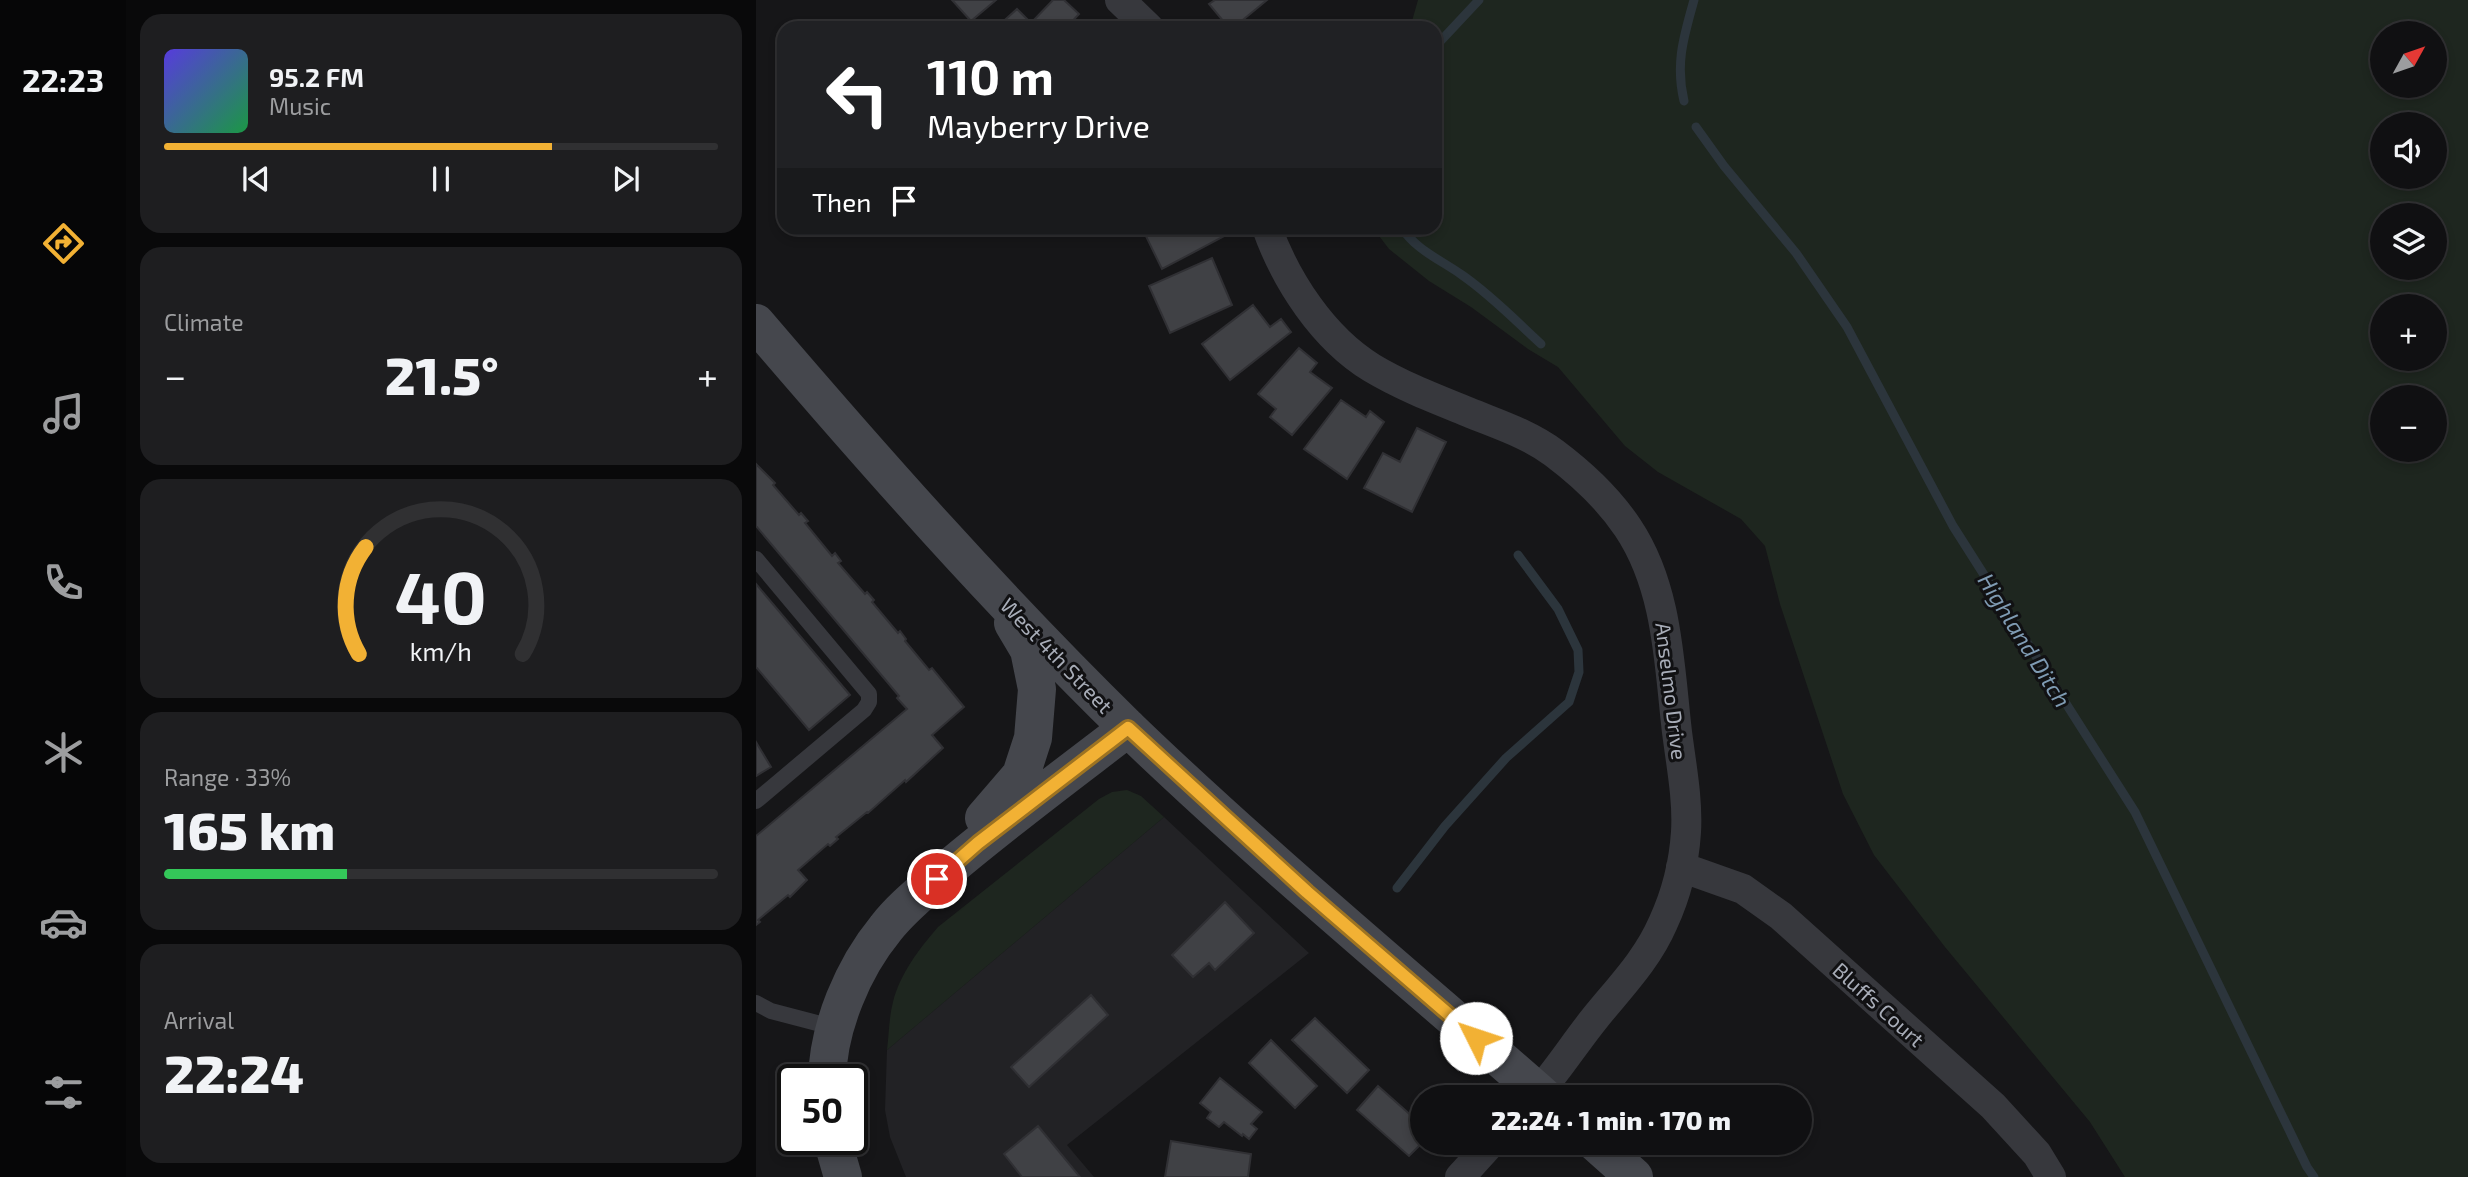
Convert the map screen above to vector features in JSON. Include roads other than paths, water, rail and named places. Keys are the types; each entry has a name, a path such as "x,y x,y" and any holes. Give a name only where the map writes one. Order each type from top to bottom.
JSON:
{"main road":[{"name":"West 4th Street","path":"756,323 847,429 990,585 1128,728 1315,899 1526,1085"},
{"path":"917,896 1021,775 1033,738 1037,689 1029,650 990,585"},
{"path":"828,1064 848,993 867,955 886,927 978,843 1128,728"},
{"path":"837,1155 843,1177"},
{"path":"1609,1155 1634,1177"}],"street":[{"path":"1120,0 1142,21"},
{"name":"Anselmo Drive","path":"1270,235 1293,284 1317,318 1369,366 1395,381 1519,433 1551,450 1604,497 1629,529 1647,566 1660,603 1669,644 1685,796 1686,830 1681,867 1663,924 1646,957 1547,1085"},
{"name":"Bluffs Court","path":"1681,867 1743,889 1781,916 1993,1106 2030,1146 2051,1177"},
{"path":"1460,1177 1481,1155"}],"lane":[{"path":"756,559 869,694 869,702 864,710 756,801"},
{"path":"756,1003 771,1011 836,1028"}],"waterway":[{"path":"1442,40 1479,0"},
{"name":"Highland Ditch","path":"1684,101 1681,62 1694,0"},
{"name":"Highland Ditch","path":"1696,127 1724,166 1796,253 1847,327 1953,526 2135,812 2314,1177"},
{"path":"1407,235 1422,249 1483,291 1541,344"},
{"path":"1397,888 1445,826 1506,758 1569,702 1579,672 1578,650 1558,609 1518,555"}]}
